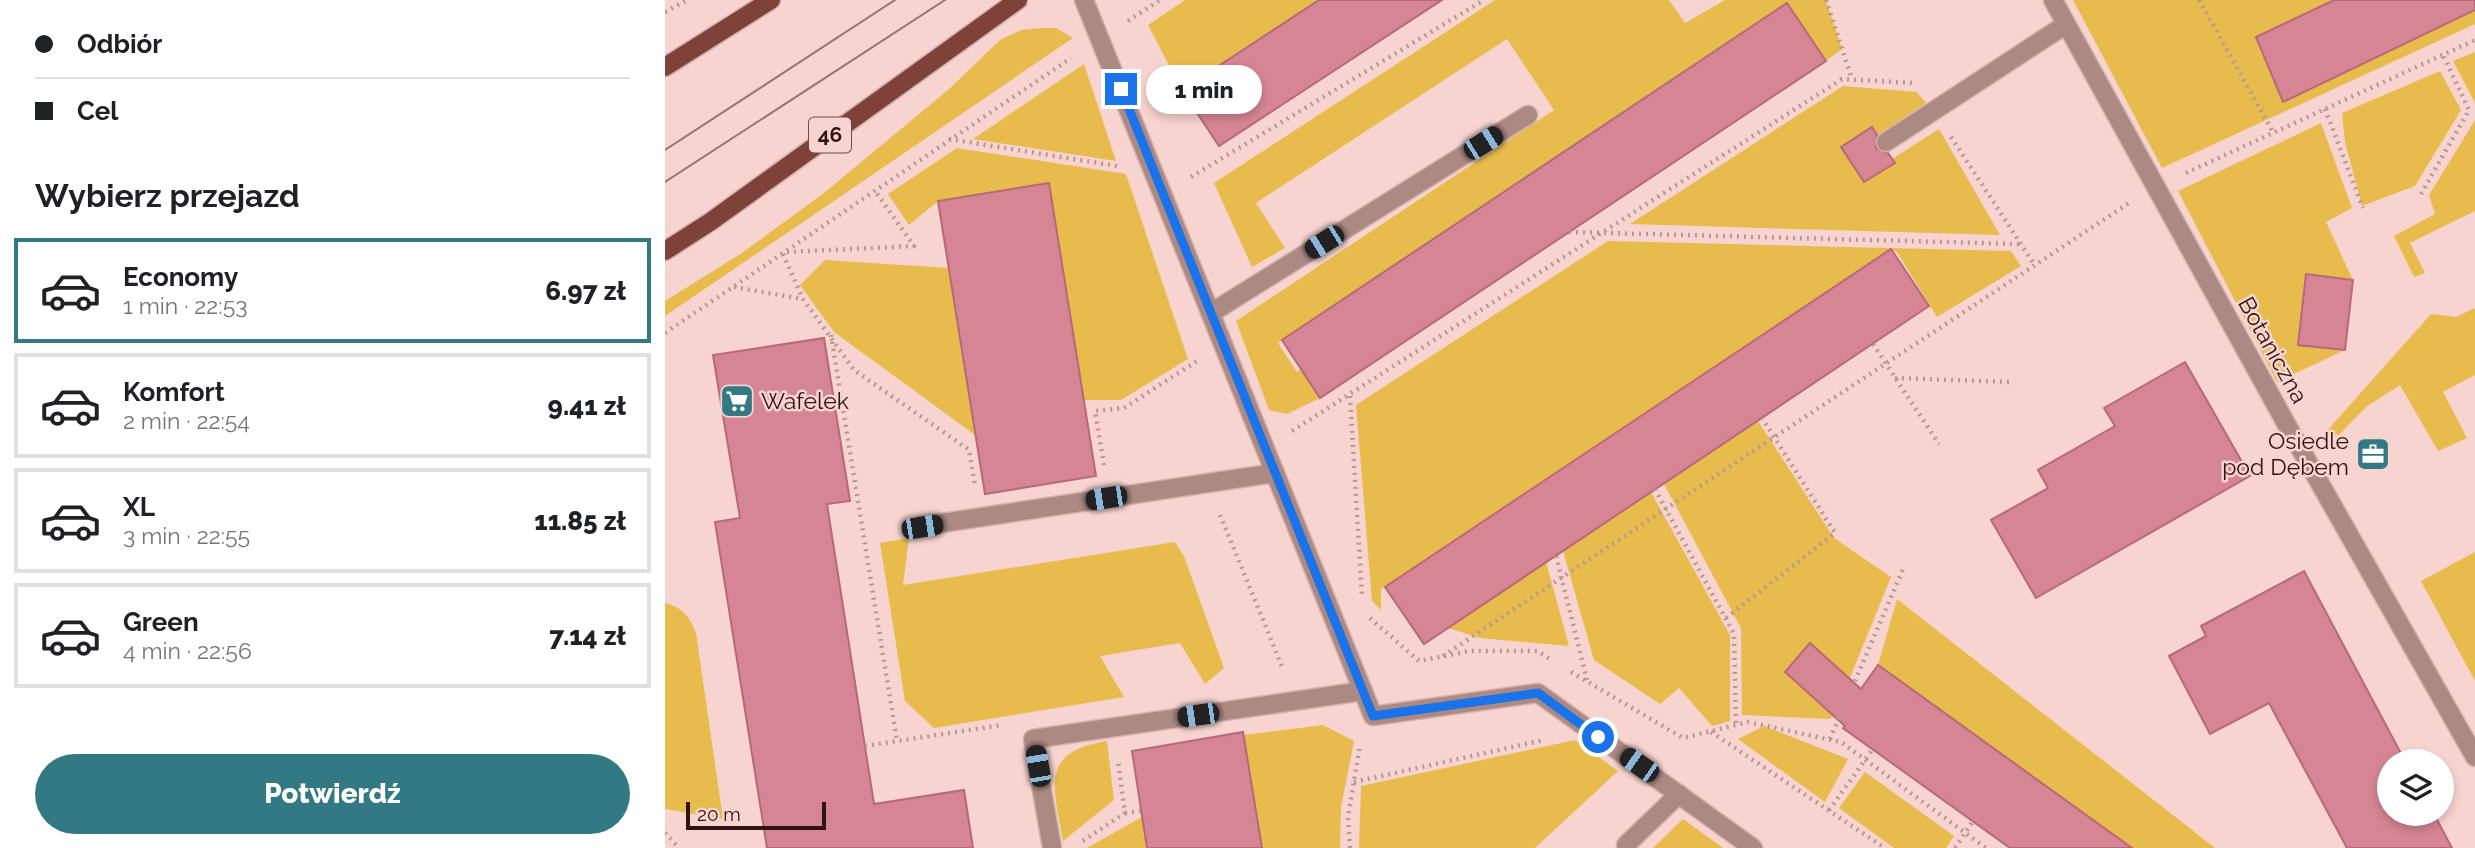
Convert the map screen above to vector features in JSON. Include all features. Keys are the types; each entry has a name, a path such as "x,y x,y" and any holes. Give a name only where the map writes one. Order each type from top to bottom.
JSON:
{"main road":[{"path":"665,67 771,0"},
{"name":"46","path":"665,251 710,222 1018,0"}],"street":[{"path":"1084,0 1373,716 1538,693 1753,848"},
{"name":"Botaniczna","path":"2053,0 2154,188 2475,757"},
{"path":"1885,142 2065,25"},
{"path":"1210,313 1528,115"},
{"path":"922,527 1275,473"},
{"path":"1052,848 1033,739 1363,691"},
{"path":"1626,845 1679,794"}],"path":[{"path":"665,12 687,0"},
{"path":"1123,24 1160,0"},
{"path":"1187,165 1192,177 1484,0"},
{"path":"1826,0 1852,79"},
{"path":"2199,0 2273,132"},
{"path":"1130,20 1134,32"},
{"path":"1443,656 2034,264 2154,188 2475,40"},
{"path":"665,333 948,139 1082,51"},
{"path":"2421,194 2469,110 2443,55"},
{"path":"1265,448 1842,79 1915,82 2034,264"},
{"path":"2325,109 2363,208"},
{"path":"948,139 1129,169"},
{"path":"785,253 914,246 875,191"},
{"path":"1569,232 2021,244"},
{"path":"785,253 803,299 854,370 969,450 980,517"},
{"path":"734,287 803,299"},
{"path":"831,335 897,741"},
{"path":"1873,344 1939,443"},
{"path":"1107,478 1095,411 1124,408 1200,359 1204,371"},
{"path":"1895,378 2012,382"},
{"path":"1350,395 1363,598"},
{"path":"1726,618 1835,533 1762,418"},
{"path":"1207,483 1284,673"},
{"path":"1655,489 1734,634 1736,725"},
{"path":"1556,556 1587,682"},
{"path":"1830,740 1904,567"},
{"path":"1363,611 1419,661 1469,652 1537,651 1557,663"},
{"path":"1567,669 1683,738 1748,722 1841,742 1986,848"},
{"path":"865,746 1006,725"},
{"path":"1710,732 1885,848"},
{"path":"1350,848 1349,817 1362,734"},
{"path":"1354,783 1551,738"},
{"path":"1829,810 1873,749"},
{"path":"1118,759 1125,813"},
{"path":"1072,848 1125,813 1141,811"},
{"path":"1955,848 1973,821"},
{"path":"665,833 679,848"}],"shaded area":[{"path":"1185,0 1319,0 1182,90 1148,25"},
{"path":"1495,0 1669,0 1685,23 1725,0 1826,0 1842,49 1826,61 1787,3 1278,343 1297,372 1301,369 1320,398 1287,414 1269,410 1236,321 1554,110 1507,39 1256,203 1285,248 1252,267 1214,183"},
{"path":"2073,0 2475,0 2475,24 2162,168"},
{"path":"1056,28 1073,38 665,316 665,301 742,253 824,193 948,90 1000,40 1021,30"},
{"path":"2475,52 2475,103 2453,61"},
{"path":"1084,64 1116,161 973,139"},
{"path":"2440,71 2461,110 2415,186 2362,206 2345,142 2342,113"},
{"path":"1843,86 1917,92 1926,103 1878,136 1871,127 1841,147 1862,178 1939,129 2000,235 1630,224"},
{"path":"2475,120 2475,211 2410,243 2425,273 2414,277 2394,236 2435,214 2429,195"},
{"path":"2321,123 2352,208 2326,222 2353,280 2345,350 2277,382 2178,191"},
{"path":"957,148 1126,174 1188,359 1121,400 1084,400 1049,184 938,201 909,225 888,194"},
{"path":"1608,241 2011,251 2021,266 1937,317 1897,252 1890,249 1381,589 1381,610 1372,601 1356,405"},
{"path":"825,260 949,268 975,435 834,332 800,285"},
{"path":"2475,308 2475,375 2443,392 2467,438 2438,451 2400,385 2366,407 2339,435 2325,433 2431,314 2456,317"},
{"path":"1758,421 1834,538 1891,577 1834,717 1829,719 1742,715 1741,628 1664,484"},
{"path":"1651,492 1730,635 1730,721 1712,726 1679,688 1660,704 1594,660 1563,551"},
{"path":"909,538 903,585 1175,542 1184,556 1224,668 1205,684 1180,643 1100,656 1124,697 934,728 905,701 880,543"},
{"path":"2475,552 2475,681 2421,581"},
{"path":"1546,562 1569,646 1480,638 1448,628"},
{"path":"1897,599 2215,848 2132,848 1878,665"},
{"path":"665,603 685,614 696,633 723,819 665,809"},
{"path":"1323,725 1354,741 1341,807 1340,848 1262,848 1243,735"},
{"path":"1764,726 1848,759 1825,802 1738,739"},
{"path":"1575,740 1618,771 1535,848 1359,848 1361,786"},
{"path":"1107,741 1114,800 1063,841 1055,789 1060,764 1070,754 1085,746"},
{"path":"1865,772 1954,836 1946,848 1894,848 1839,808"},
{"path":"1142,817 1147,848 1087,848"},
{"path":"1683,819 1723,848 1653,848"}],"building":[{"path":"1319,0 1442,0 1219,146 1182,90"},
{"path":"2334,0 2475,0 2475,10 2283,102 2256,37"},
{"path":"1787,3 1826,61 1320,398 1282,340"},
{"path":"1872,127 1877,135 1876,148 1888,153 1895,163 1864,182 1841,147"},
{"path":"1049,183 1096,476 985,494 938,201"},
{"path":"1891,249 1929,306 1424,644 1385,587"},
{"path":"2306,274 2353,280 2345,350 2298,345"},
{"path":"824,338 850,501 827,504 874,804 964,790 973,848 767,848 715,522 740,518 713,355"},
{"path":"2185,362 2250,476 2036,598 1991,520 2048,488 2038,470 2115,426 2104,408"},
{"path":"2304,571 2399,749 2377,749 2377,826 2440,826 2452,848 2347,848 2269,703 2210,734 2169,656 2206,636 2201,626"},
{"path":"1810,643 1861,689 1878,665 2132,848 2010,848 1843,728 1845,726 1785,672"},
{"path":"1243,732 1262,848 1147,848 1132,751"}],"tram line":[{"path":"665,150 895,0"},
{"path":"665,182 945,0"}],"place":[{"name":"Wafelek","path":"737,401"},
{"name":"Osiedle pod Dębem","path":"2373,454"}],"route":[{"path":"1121,89 1373,716 1538,693 1598,737"}]}
